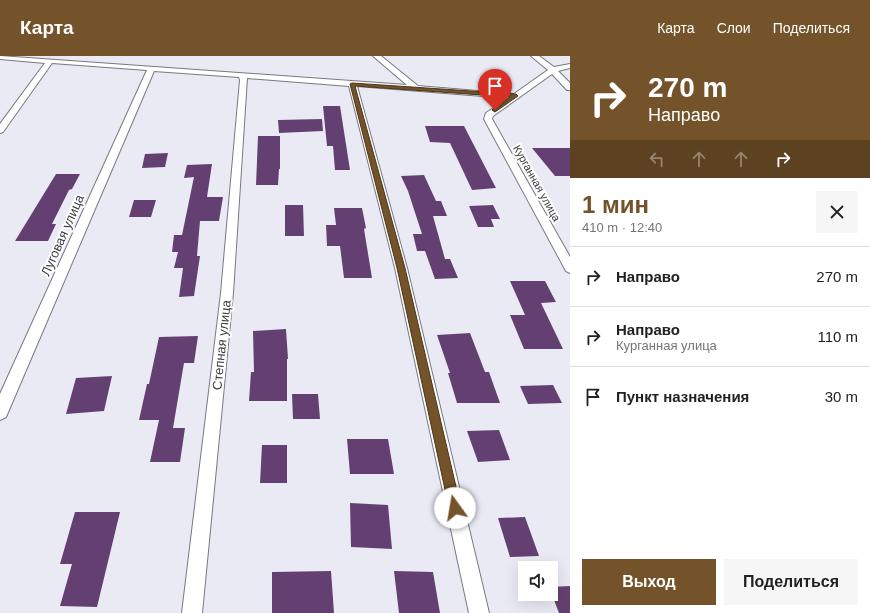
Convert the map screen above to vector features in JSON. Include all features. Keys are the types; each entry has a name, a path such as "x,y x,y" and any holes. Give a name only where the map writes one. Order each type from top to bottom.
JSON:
{"street":[{"path":"377,56 416,89"},
{"path":"535,56 553,70 570,88"},
{"path":"0,57 516,96"},
{"path":"0,130 50,61"},
{"path":"553,70 570,66"},
{"name":"Луговая улица","path":"0,412 151,69"},
{"name":"Курганная улица","path":"553,70 489,115 488,119 570,268"},
{"name":"Степная улица","path":"192,613 227,293 244,80 242,76"},
{"path":"352,84 401,268 479,613"}],"building":[{"path":"323,106 340,106 350,170 335,170 333,146 327,146"},
{"path":"322,119 323,131 279,133 278,120"},
{"path":"425,126 464,126 496,188 472,190 450,143 430,142"},
{"path":"258,136 280,136 280,169 278,185 256,185"},
{"path":"532,148 570,148 570,176 555,176"},
{"path":"168,153 165,167 142,168 145,154"},
{"path":"212,164 207,197 223,197 219,221 200,221 197,256 200,256 194,296 179,297 183,268 174,268 178,252 172,252 174,235 182,235 194,177 184,178 187,165"},
{"path":"56,174 80,174 72,189 69,190 52,224 56,224 48,241 15,241"},
{"path":"424,175 436,201 441,201 447,216 433,216 445,259 450,259 458,278 435,279 425,251 417,251 413,234 422,234 408,191 401,176"},
{"path":"134,200 156,200 151,217 129,217"},
{"path":"285,205 303,205 304,236 285,236"},
{"path":"493,205 500,219 491,219 494,227 478,227 469,206"},
{"path":"334,208 362,208 372,278 344,278 340,246 327,246 326,225 336,225"},
{"path":"510,281 545,281 556,302 541,303 563,349 524,349 510,315 525,315"},
{"path":"286,329 288,359 287,401 249,401 251,372 254,372 253,331"},
{"path":"470,333 485,372 489,372 500,403 457,403 448,373 450,373 437,335"},
{"path":"198,336 194,363 184,363 173,428 185,428 180,462 150,462 159,420 139,420 147,384 149,384 159,337"},
{"path":"112,376 104,411 66,414 76,378"},
{"path":"553,385 562,403 528,404 520,386"},
{"path":"292,394 318,394 320,419 293,419"},
{"path":"499,430 510,460 478,462 467,431"},
{"path":"347,439 388,439 394,474 350,474"},
{"path":"262,445 287,445 287,483 260,483"},
{"path":"350,503 388,505 392,549 351,547"},
{"path":"75,512 120,512 97,607 60,606 72,564 60,564"},
{"path":"525,517 539,556 510,557 498,518"},
{"path":"331,571 334,613 272,613 272,572"},
{"path":"394,571 433,572 440,613 399,613"},
{"path":"570,586 570,613 559,613 554,601 558,601 558,587"}],"route":[{"path":"455,508 401,268 352,84 516,96 495,110"}]}
